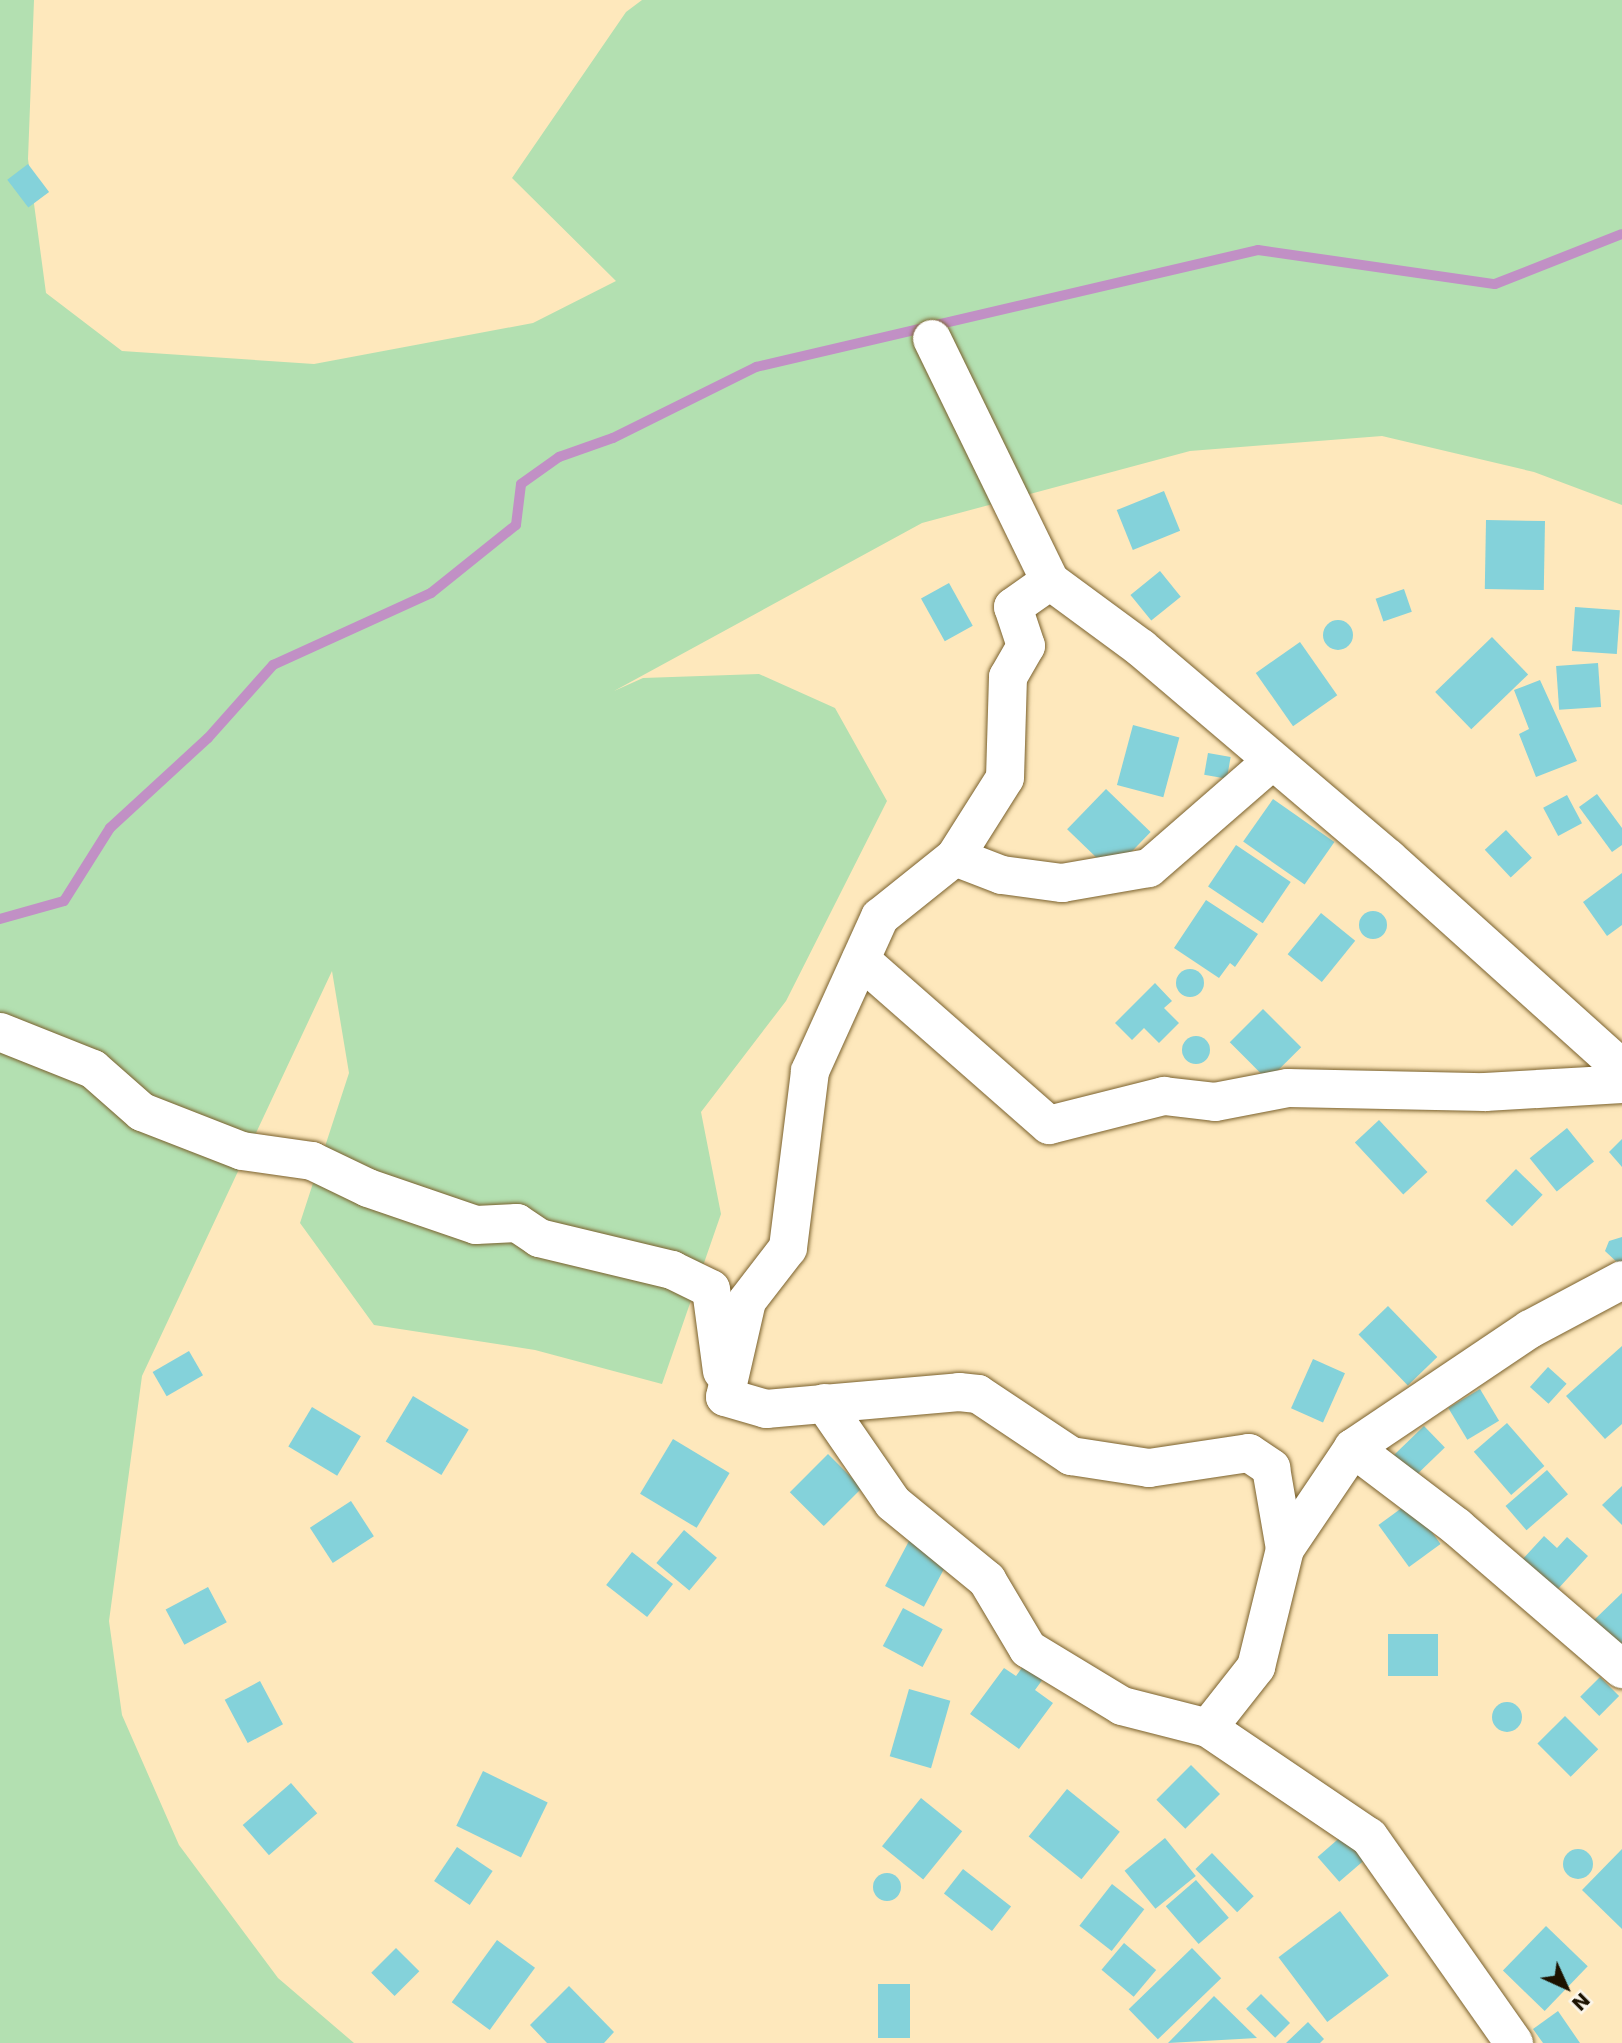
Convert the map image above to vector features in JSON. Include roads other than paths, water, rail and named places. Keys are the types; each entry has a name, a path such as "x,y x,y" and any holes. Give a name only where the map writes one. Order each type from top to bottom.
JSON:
{"street":[{"path":"932,339 1050,581 1272,761 1622,1069"},
{"path":"725,1397 747,1301 788,1248 810,1071 880,916 955,857 1006,778 1008,677 1026,646 1013,607 1050,581"},
{"path":"955,857 1002,875 1062,883 1149,868 1272,761"},
{"path":"860,960 1049,1125 1164,1096 1215,1102 1288,1088 1485,1092 1622,1084"},
{"path":"0,1032 93,1069 142,1112 242,1151 312,1160 368,1188 476,1225 517,1223 539,1238 672,1270 711,1289 725,1397"},
{"path":"1208,1728 1256,1667 1285,1549 1353,1448 1530,1329 1622,1280"},
{"path":"725,1397 766,1409 978,1394 1070,1457 1149,1468 1249,1453 1271,1468 1285,1549"},
{"path":"824,1403 893,1503 987,1580 1028,1649 1122,1706 1208,1728 1369,1838 1514,2043"},
{"path":"1353,1448 1457,1527 1622,1669"}],"waterway":[{"path":"0,919 64,901 110,828 208,738 273,665 431,593 516,525 521,484 559,457 613,438 756,367 1258,250 1495,284 1622,234"}]}
